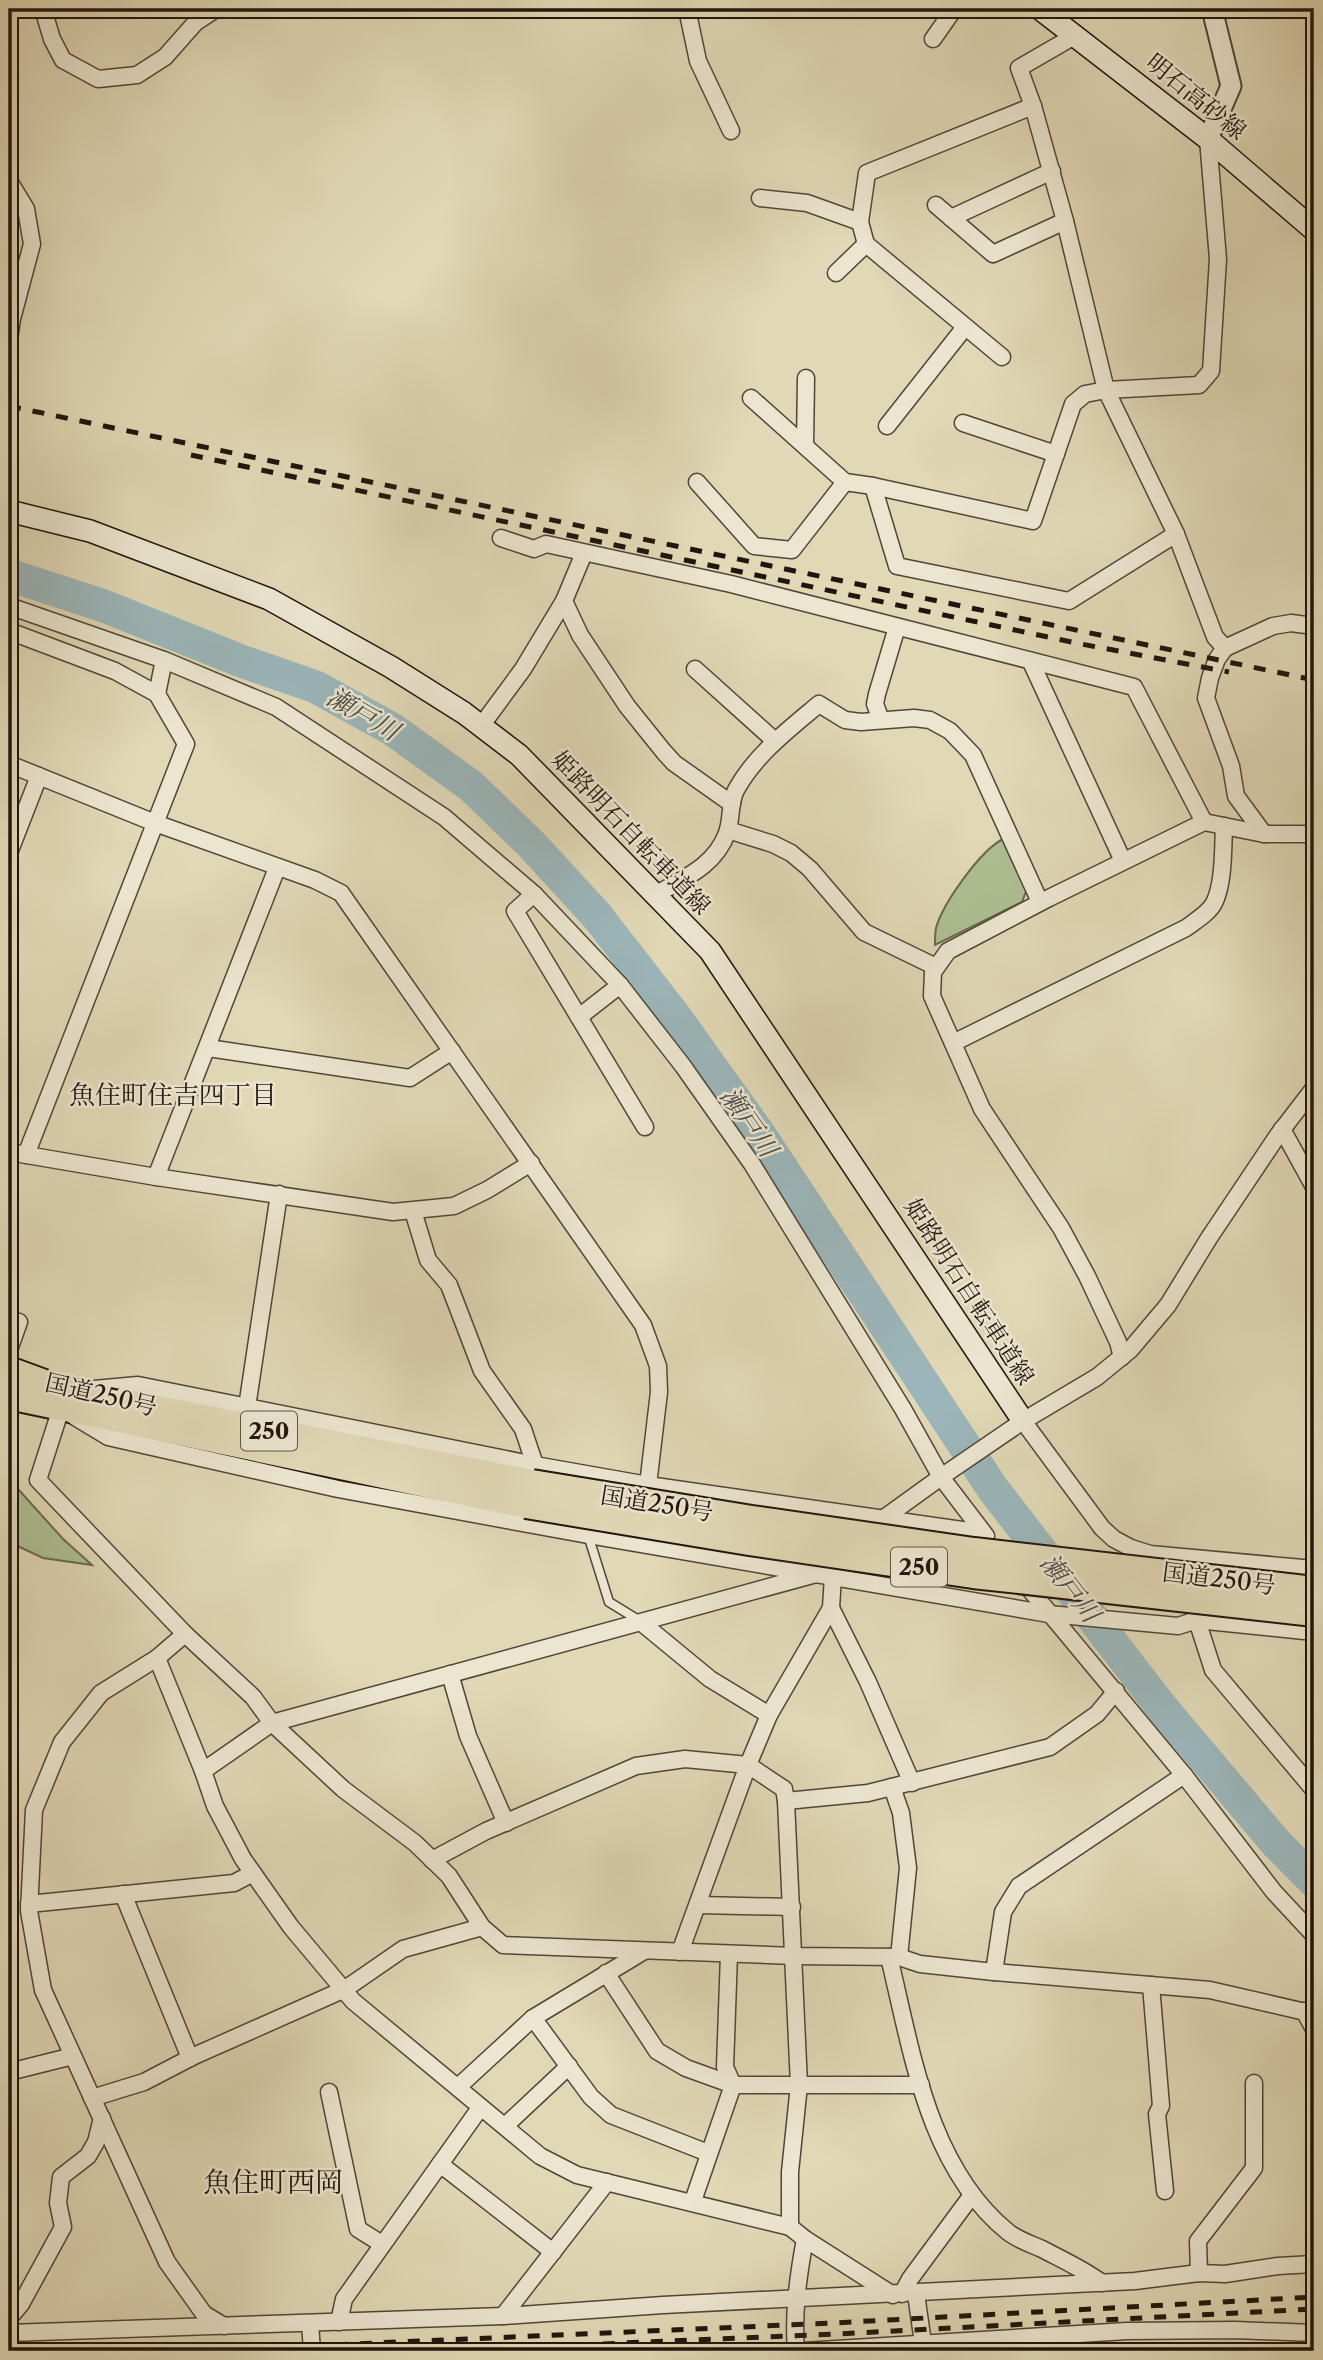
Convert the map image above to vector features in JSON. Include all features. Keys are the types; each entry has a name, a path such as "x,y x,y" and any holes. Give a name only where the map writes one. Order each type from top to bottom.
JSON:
{"highway":[{"name":"国道250号","path":"9,1370 64,1399"},
{"name":"国道250号","path":"9,1396 64,1399 531,1485 752,1519 974,1551 1314,1590"},
{"name":"国道250号","path":"531,1485 749,1542 960,1573 1314,1613"}],"main road":[{"name":"明石高砂線","path":"1041,9 1208,139 1314,230"},
{"name":"姫路明石自転車道線","path":"9,511 90,531 269,599 391,667 464,713 519,755 710,951 1019,1424"}],"street":[{"path":"43,9 52,39 63,60 98,79 137,75 165,57 196,22 216,9"},
{"path":"687,9 698,61 731,131"},
{"path":"933,39 954,9"},
{"path":"751,398 845,482 873,485 1032,521 1073,404 1085,394 1106,390 1199,386 1210,371 1218,259 1208,139 1231,86 1212,9"},
{"path":"1076,34 1019,68 1052,171 1106,390 1176,534 1215,637 1225,648"},
{"path":"1002,357 866,244 860,222 867,173 1033,106"},
{"path":"951,218 1052,171"},
{"path":"9,181 26,209 32,244 9,339"},
{"path":"760,198 807,203 860,222"},
{"path":"936,205 993,254 1065,221"},
{"path":"836,273 866,244"},
{"path":"887,426 965,327"},
{"path":"805,446 806,378"},
{"path":"963,423 1056,454"},
{"path":"697,482 754,546 792,550 845,482"},
{"path":"873,485 897,566 1069,601 1176,534"},
{"path":"501,538 534,550 545,544 730,584 1134,687 1204,822"},
{"path":"481,726 523,669 564,601 584,552"},
{"path":"564,601 572,619 627,705 664,752 674,763 732,804"},
{"path":"9,606 164,660 276,707 444,817 534,894 620,985 683,1066 752,1164 903,1409 940,1477 1049,1614 1184,1775 1274,1892 1314,1935"},
{"path":"1264,834 1236,796 1231,766 1206,698 1210,678 1225,648 1273,626 1291,623 1314,626"},
{"path":"881,720 875,704 897,626"},
{"path":"9,631 115,671 157,694 186,744 26,1155"},
{"path":"157,694 164,660"},
{"path":"1031,662 1123,861"},
{"path":"695,669 775,741"},
{"path":"655,895 700,870 716,854 728,830 736,792 745,777 775,741 819,704 845,720 861,722 914,718 930,720 950,731 972,755 1040,902"},
{"path":"9,764 155,823 315,880 341,893 643,1325 658,1366 659,1392 648,1485"},
{"path":"9,853 39,776"},
{"path":"1122,1357 1118,1342 1087,1276 1061,1228 982,1109 932,996 933,972 948,951 1040,902 1204,822 1264,834 1314,834"},
{"path":"953,1043 1186,928 1201,917 1214,903 1220,875 1224,826"},
{"path":"728,830 773,844 790,853 810,869 864,932 936,967"},
{"path":"156,1177 277,868"},
{"path":"534,894 515,911 645,1127"},
{"path":"579,1017 620,985"},
{"path":"208,1048 410,1078 452,1051"},
{"path":"203,1771 272,1723 816,1574 823,1564 940,1477 1019,1424 1097,1377 1122,1357 1168,1305 1282,1129 1314,1088"},
{"path":"1282,1129 1314,1187"},
{"path":"9,1152 393,1212 454,1206 531,1163"},
{"path":"247,1406 279,1194"},
{"path":"413,1210 428,1260 449,1285 482,1371 523,1429 531,1485 588,1535"},
{"path":"9,1319 19,1322 9,1350"},
{"path":"64,1399 138,1385 247,1406 531,1485 648,1485 983,1533"},
{"path":"64,1399 108,1437 338,1489 1049,1614 1178,1626 1197,1620 1314,1633"},
{"path":"64,1399 38,1480 185,1634 253,1697 272,1723 343,1788 415,1843 449,1876 482,1927 503,1945 894,1957 920,1964 994,1972 1210,1990 1309,2012 1314,2029"},
{"path":"1019,1424 1102,1528 1114,1539 1131,1548 1171,1557 1314,1569"},
{"path":"1171,1557 1197,1620 1213,1670 1314,1790"},
{"path":"680,1952 748,1765 769,1716 831,1608 834,1576"},
{"path":"831,1608 868,1682 912,1783"},
{"path":"642,1623 710,1679 769,1716"},
{"path":"185,1634 157,1658 102,1693 62,1742 34,1810 29,1904 43,1990 167,2262 204,2314 226,2327"},
{"path":"157,1658 215,1807 243,1859 291,1927 353,2001 540,2156 577,2175 693,2201 790,2227 805,2239 904,2294 923,2343"},
{"path":"450,1674 468,1736 506,1823"},
{"path":"786,1801 844,1796 912,1783 1050,1747 1097,1714 1116,1691"},
{"path":"432,1860 506,1823 636,1766 685,1759 748,1765 785,1789 799,2085 790,2172 790,2227"},
{"path":"994,1972 1003,1912 1019,1886 1184,1775"},
{"path":"892,1787 901,1813 908,1868 894,1957 922,2085 938,2134 980,2207 1011,2235 1082,2269 1102,2283"},
{"path":"29,1904 234,1883 253,1873"},
{"path":"123,1894 190,2058"},
{"path":"698,1905 792,1907"},
{"path":"92,2098 144,2082 190,2058 345,1989 403,1949 482,1927"},
{"path":"458,2087 533,2018 644,1951"},
{"path":"693,2201 733,2085 725,2067 729,1954"},
{"path":"606,1973 657,2051 686,2068 733,2085 922,2085"},
{"path":"1151,1985 1161,2106 1157,2114 1165,2191"},
{"path":"533,2018 597,2105 611,2115 708,2153"},
{"path":"9,2072 73,2056"},
{"path":"505,2126 569,2066"},
{"path":"1199,2273 1198,2241 1254,2168 1254,2083"},
{"path":"329,2092 358,2229 382,2244"},
{"path":"339,2322 344,2299 480,2108"},
{"path":"9,2318 21,2304 63,2227 58,2203 61,2177 88,2156 96,2142 102,2118"},
{"path":"440,2164 553,2252"},
{"path":"503,2316 607,2182"},
{"path":"904,2294 910,2279 972,2195"},
{"path":"796,2351 796,2299 805,2239"},
{"path":"9,2333 503,2316 1102,2283 1314,2264"},
{"path":"310,2323 312,2351"},
{"path":"804,2351 923,2343 955,2347 1127,2331 1235,2330 1314,2333"}],"lane":[{"path":"588,1535 609,1602 642,1623"}],"green space":[{"path":"1003,839 1027,889 1022,902 935,945 936,928 954,892 984,854"},
{"path":"9,1479 63,1539 92,1565 43,1558 9,1542"}],"waterway":[{"name":"瀬戸川","path":"9,575 104,606 241,661 316,687 392,729 471,786 532,845 598,917 674,1015 760,1135 993,1489 1163,1709 1277,1844 1314,1881"}],"railway":[{"path":"9,406 1314,680"},
{"path":"191,455 1076,643 1229,672"},
{"path":"192,2351 833,2323 1314,2297"},
{"path":"435,2351 836,2334 1314,2309"}],"district":[{"name":"魚住町住吉四丁目","path":"173,1095"},
{"name":"魚住町西岡","path":"273,2182"}]}
